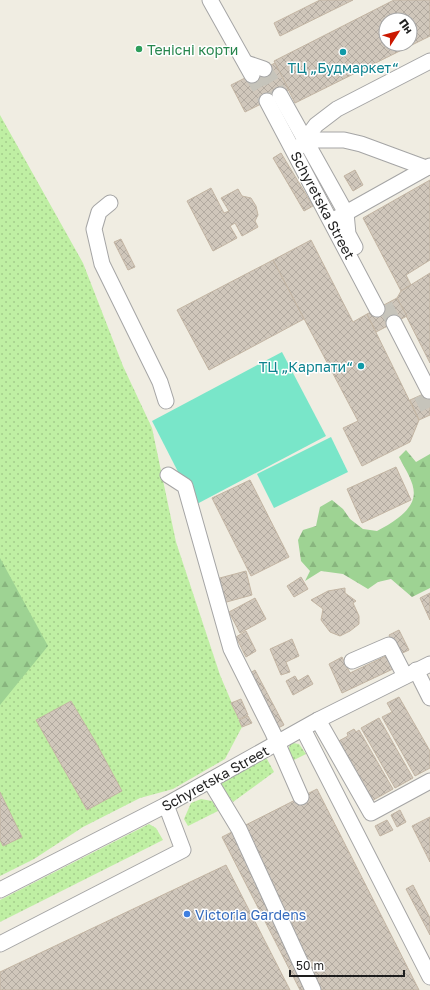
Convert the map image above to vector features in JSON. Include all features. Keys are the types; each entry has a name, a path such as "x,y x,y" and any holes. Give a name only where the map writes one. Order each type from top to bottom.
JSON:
{"street":[{"path":"210,0 254,69"},
{"path":"295,153 316,125 337,108 430,61"},
{"name":"Schyretska Street","path":"305,140 273,98 295,153 331,221 379,303 348,234 346,214"},
{"path":"305,140 344,140 429,166"},
{"path":"305,140 346,214"},
{"path":"331,221 346,214 429,166"},
{"path":"110,203 99,212 94,229 102,264 160,382 166,401"},
{"path":"390,324 425,393"},
{"path":"168,475 185,486 231,649 273,733 301,797"},
{"path":"352,661 389,645 417,670 430,698"},
{"name":"Schyretska Street","path":"0,890 166,805 318,720 417,670"},
{"path":"318,720 371,813 430,781"},
{"path":"303,729 430,977"},
{"path":"210,781 239,830 314,990"},
{"path":"0,944 183,850 166,805"}],"green space":[{"path":"0,115 83,263 123,366 152,428 176,542 220,675 242,727 225,759 173,789 140,798 83,827 34,859 0,876"},
{"path":"282,352 326,436 195,505 152,421"},
{"path":"331,437 348,472 274,508 257,474"},
{"path":"406,450 416,462 430,454 430,588 412,597 391,579 378,582 368,589 343,574 321,571 305,581 310,571 301,561 298,540 303,530 316,526 320,507 332,500 343,509 350,519 363,529 377,531 396,520 406,510 414,496 414,489 399,457"},
{"path":"0,558 48,646 0,705"},
{"path":"290,744 299,744 306,754 292,761 288,752"},
{"path":"261,757 267,759 274,772 233,802 219,783"},
{"path":"201,799 212,801 218,811 188,826 184,819 191,803"},
{"path":"149,824 156,828 163,840 0,922 0,900"}],"building":[{"path":"320,0 353,0 280,36 274,23"},
{"name":"ТЦ „Будмаркет“","path":"394,0 430,0 430,36 418,42 418,12 378,12 378,52 398,52 295,103 274,61"},
{"path":"275,63 289,90 245,112 231,85"},
{"path":"281,153 313,206 304,211 273,158"},
{"path":"355,170 363,185 353,191 344,176"},
{"path":"430,180 430,260 406,275 411,285 401,291 363,218"},
{"path":"211,188 224,213 229,211 221,198 238,189 242,196 251,198 256,206 258,215 255,221 258,227 242,236 235,223 230,226 237,238 213,251 187,201"},
{"path":"121,239 135,267 128,270 114,242"},
{"name":"ТЦ „Карпати“","path":"311,240 353,322 367,314 419,420 410,442 362,466 343,428 358,421 273,260"},
{"path":"273,260 304,319 209,370 177,310"},
{"path":"430,273 430,363 397,298 401,291"},
{"path":"397,298 407,316 376,332 367,314"},
{"path":"430,391 430,415 419,420 410,400"},
{"path":"396,467 411,500 362,523 347,489"},
{"path":"250,480 289,557 251,576 212,498"},
{"path":"246,571 252,595 223,603 216,579"},
{"path":"301,577 308,589 294,597 287,586"},
{"path":"345,588 345,593 356,601 353,603 359,616 359,624 340,636 330,632 321,620 323,609 311,600 328,591"},
{"path":"430,593 430,620 420,598"},
{"path":"255,598 266,619 240,633 229,612"},
{"path":"399,630 409,650 398,655 389,635"},
{"path":"246,631 256,651 246,657 236,637"},
{"path":"292,639 299,656 286,662 290,672 281,675 270,649"},
{"path":"388,655 395,668 342,693 329,664 342,657 350,673"},
{"path":"255,670 284,725 276,729 247,675"},
{"path":"308,675 313,684 293,695 286,681 295,676 298,681"},
{"path":"399,697 430,751 430,768 415,776 382,717 392,712 387,703"},
{"path":"241,699 248,715 239,719 231,703"},
{"path":"71,701 122,791 87,810 36,720"},
{"path":"248,716 252,723 242,727 239,720"},
{"path":"379,718 413,778 395,788 361,728"},
{"path":"354,729 356,732 359,730 393,789 368,803 335,743 348,736 347,733"},
{"path":"317,789 419,990 300,990 222,837"},
{"path":"0,792 22,837 3,846 0,840"},
{"path":"400,810 406,822 397,827 391,815"},
{"path":"430,817 430,862 412,826"},
{"path":"387,820 393,830 380,836 375,826"},
{"name":"Victoria Gardens","path":"226,865 290,990 0,990 0,972"},
{"path":"413,885 430,918 430,935 406,889"}],"tunnel":[{"path":"264,69 280,95"},
{"path":"252,75 267,101"},
{"path":"385,305 394,323"},
{"path":"421,395 430,413"}],"place":[{"name":"Тенісні корти","path":"139,49"},
{"name":"ТЦ „Будмаркет“","path":"343,52"},
{"name":"ТЦ „Карпати“","path":"361,366"},
{"name":"Victoria Gardens","path":"187,914"}]}
